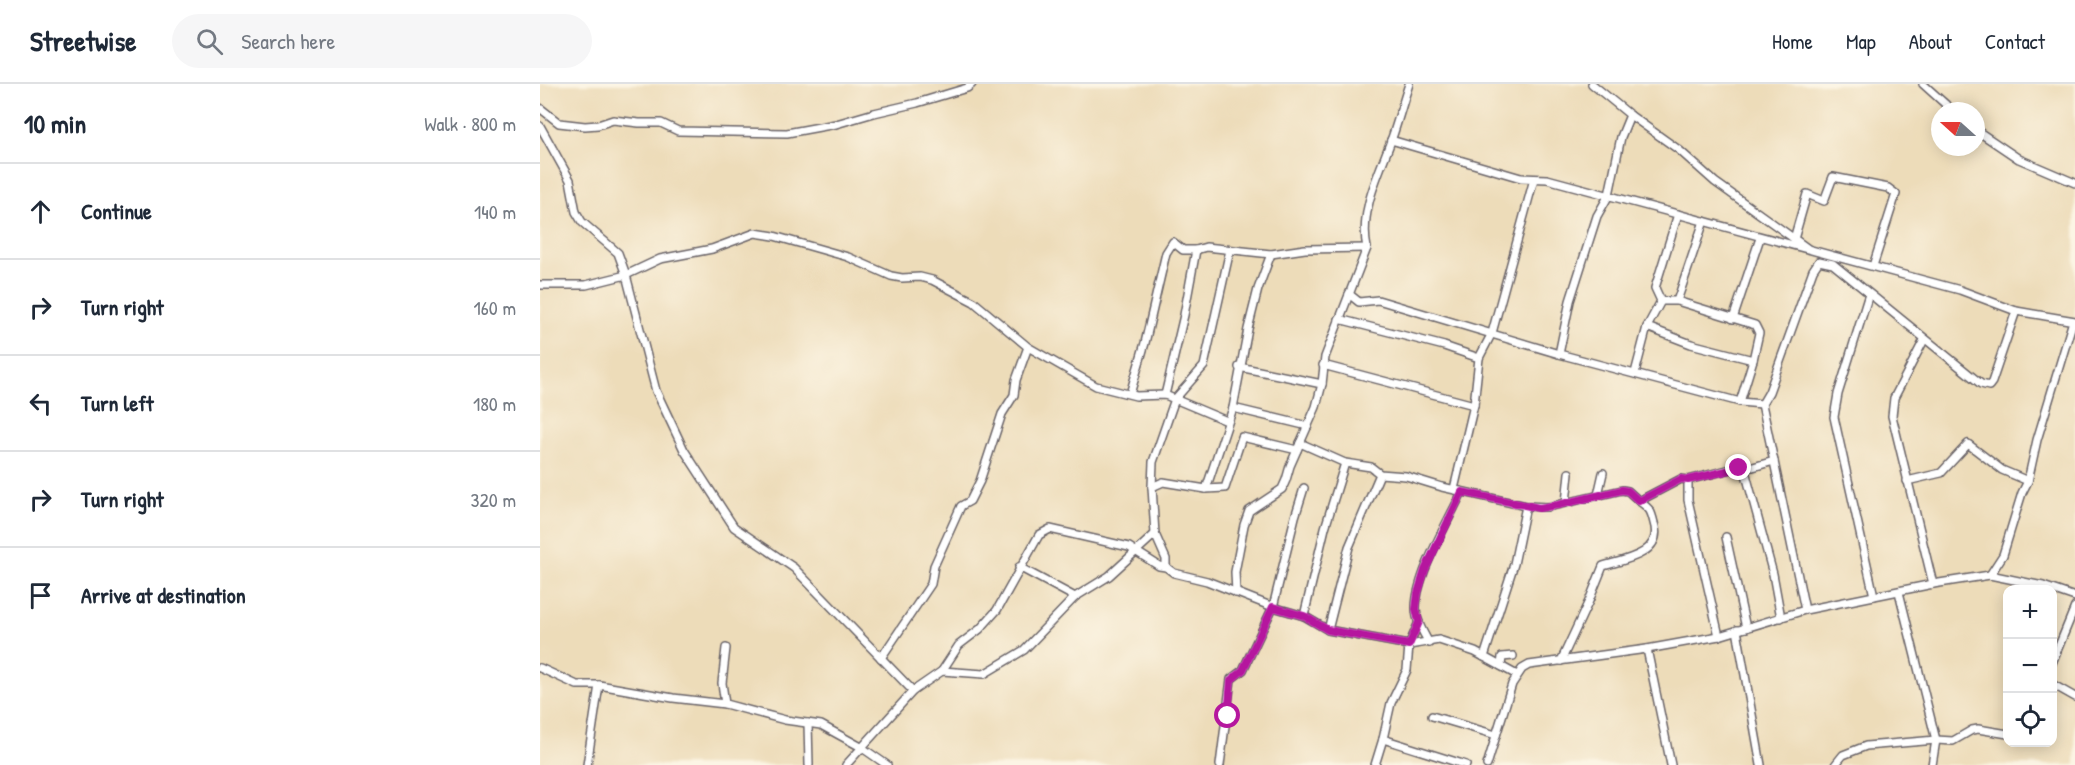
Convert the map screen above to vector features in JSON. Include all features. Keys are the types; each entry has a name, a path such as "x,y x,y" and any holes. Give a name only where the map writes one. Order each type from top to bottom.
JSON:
{"street":[{"path":"540,108 559,123 585,126 613,120 661,123 678,131 787,133 836,124 917,103 967,88 972,84"},
{"path":"1236,593 1235,572 1249,511 1282,489 1316,407 1322,384 1323,365 1367,248 1365,237 1374,181 1392,140 1408,84"},
{"path":"1592,84 1679,150 1715,182 1812,251"},
{"path":"1923,84 1943,102"},
{"path":"1559,354 1570,301 1597,216 1609,195 1621,137 1630,115"},
{"path":"540,126 570,180 578,217 618,253 626,275 656,391 684,450 734,527 794,568 913,691"},
{"path":"1985,136 2019,159 2075,183"},
{"path":"1392,140 1521,178 1547,179 1760,238 1874,266 1960,290 2016,311 2074,321 2037,440 2028,481 2022,493 2003,555 1990,575"},
{"path":"1794,239 1807,194 1824,201 1833,177 1888,188 1896,194 1874,266"},
{"path":"1454,489 1474,405 1479,358 1492,333 1534,179"},
{"path":"1661,301 1654,288 1678,214"},
{"path":"1677,301 1704,221"},
{"path":"540,285 586,285 626,275 660,259 712,249 756,234 774,236 848,257 891,276 920,277 932,280 974,302 1028,347 1096,386 1136,396 1165,395 1227,421"},
{"path":"1733,319 1760,238"},
{"path":"1130,394 1145,344 1166,253 1173,242 1183,250 1206,247 1271,254 1305,249 1367,248"},
{"path":"1165,395 1184,315 1196,250"},
{"path":"1166,567 1166,560 1155,534 1153,462 1174,399 1204,366 1230,250"},
{"path":"1206,489 1233,408 1239,368 1258,289 1271,254"},
{"path":"1805,610 1762,404 1769,392 1813,270 1819,261 1833,264 1981,384 1989,386 1992,382 2016,311"},
{"path":"1349,294 1359,302 1378,300 1559,354 1740,402 1762,404"},
{"path":"1869,294 1838,394 1834,417 1874,596"},
{"path":"1661,301 1677,301 1755,325 1758,329 1753,360 1740,402"},
{"path":"1635,373 1647,327 1661,301"},
{"path":"1339,319 1444,346 1479,358"},
{"path":"1647,327 1712,350 1753,360"},
{"path":"1924,340 1894,398 1892,416 1933,584"},
{"path":"881,658 930,584 934,566 961,506 970,501 980,481 1002,414 1014,395 1016,380 1028,347"},
{"path":"1323,365 1474,405"},
{"path":"1239,368 1322,384"},
{"path":"1233,408 1308,426"},
{"path":"1152,487 1163,482 1206,489 1225,488 1242,437 1297,450"},
{"path":"1300,442 1345,464 1371,467 1380,474 1406,476 1462,492 1526,506 1548,507 1598,495 1628,491 1650,509 1657,530 1651,546 1638,557 1603,566 1561,661"},
{"path":"1907,481 1941,473 1968,444 2002,470 2028,481"},
{"path":"1639,501 1681,479 1688,480 1774,461"},
{"path":"1304,616 1325,528 1345,464"},
{"path":"1744,467 1773,574 1781,618"},
{"path":"1566,503 1569,472"},
{"path":"1598,495 1603,473"},
{"path":"1328,630 1349,547 1380,474"},
{"path":"1688,480 1688,500 1719,636"},
{"path":"1220,765 1231,680 1243,670 1273,607 1304,488"},
{"path":"1429,643 1419,622 1416,609 1422,582 1462,492"},
{"path":"1484,657 1514,564 1526,506"},
{"path":"846,765 913,691 942,671 959,645 980,629 997,610 1019,567 1039,535 1050,529 1129,547 1174,573 1207,581 1273,607 1304,616 1328,630 1409,645 1439,640 1484,657 1517,675"},
{"path":"942,671 984,674 1024,650 1075,597 1109,576 1155,534"},
{"path":"1726,537 1746,628"},
{"path":"1019,567 1075,597"},
{"path":"1486,765 1517,675 1529,665 1647,649 1719,636 1805,610 1990,575 2043,586 2075,597"},
{"path":"1899,592 1936,740 1932,765"},
{"path":"2057,651 2075,606"},
{"path":"1375,765 1391,703 1407,670 1409,645 1419,622"},
{"path":"1737,630 1761,765"},
{"path":"725,704 722,683 726,648"},
{"path":"1647,649 1671,765"},
{"path":"1501,666 1502,657 1513,656"},
{"path":"540,669 577,684 599,685 673,698 725,704 785,720 821,724 887,765"},
{"path":"587,765 599,685"},
{"path":"2057,687 2075,696"},
{"path":"1432,716 1496,735"},
{"path":"808,723 809,765"},
{"path":"1834,765 1843,755 1866,746 1936,740 1953,741 1978,729 2003,733"},
{"path":"1383,739 1466,765"}],"route":[{"path":"1228,716 1231,680 1243,670 1273,607 1304,616 1328,630 1409,645 1419,622 1416,609 1425,570 1462,492 1539,508 1622,490 1628,491 1639,501 1681,479 1688,480 1739,468"}]}
